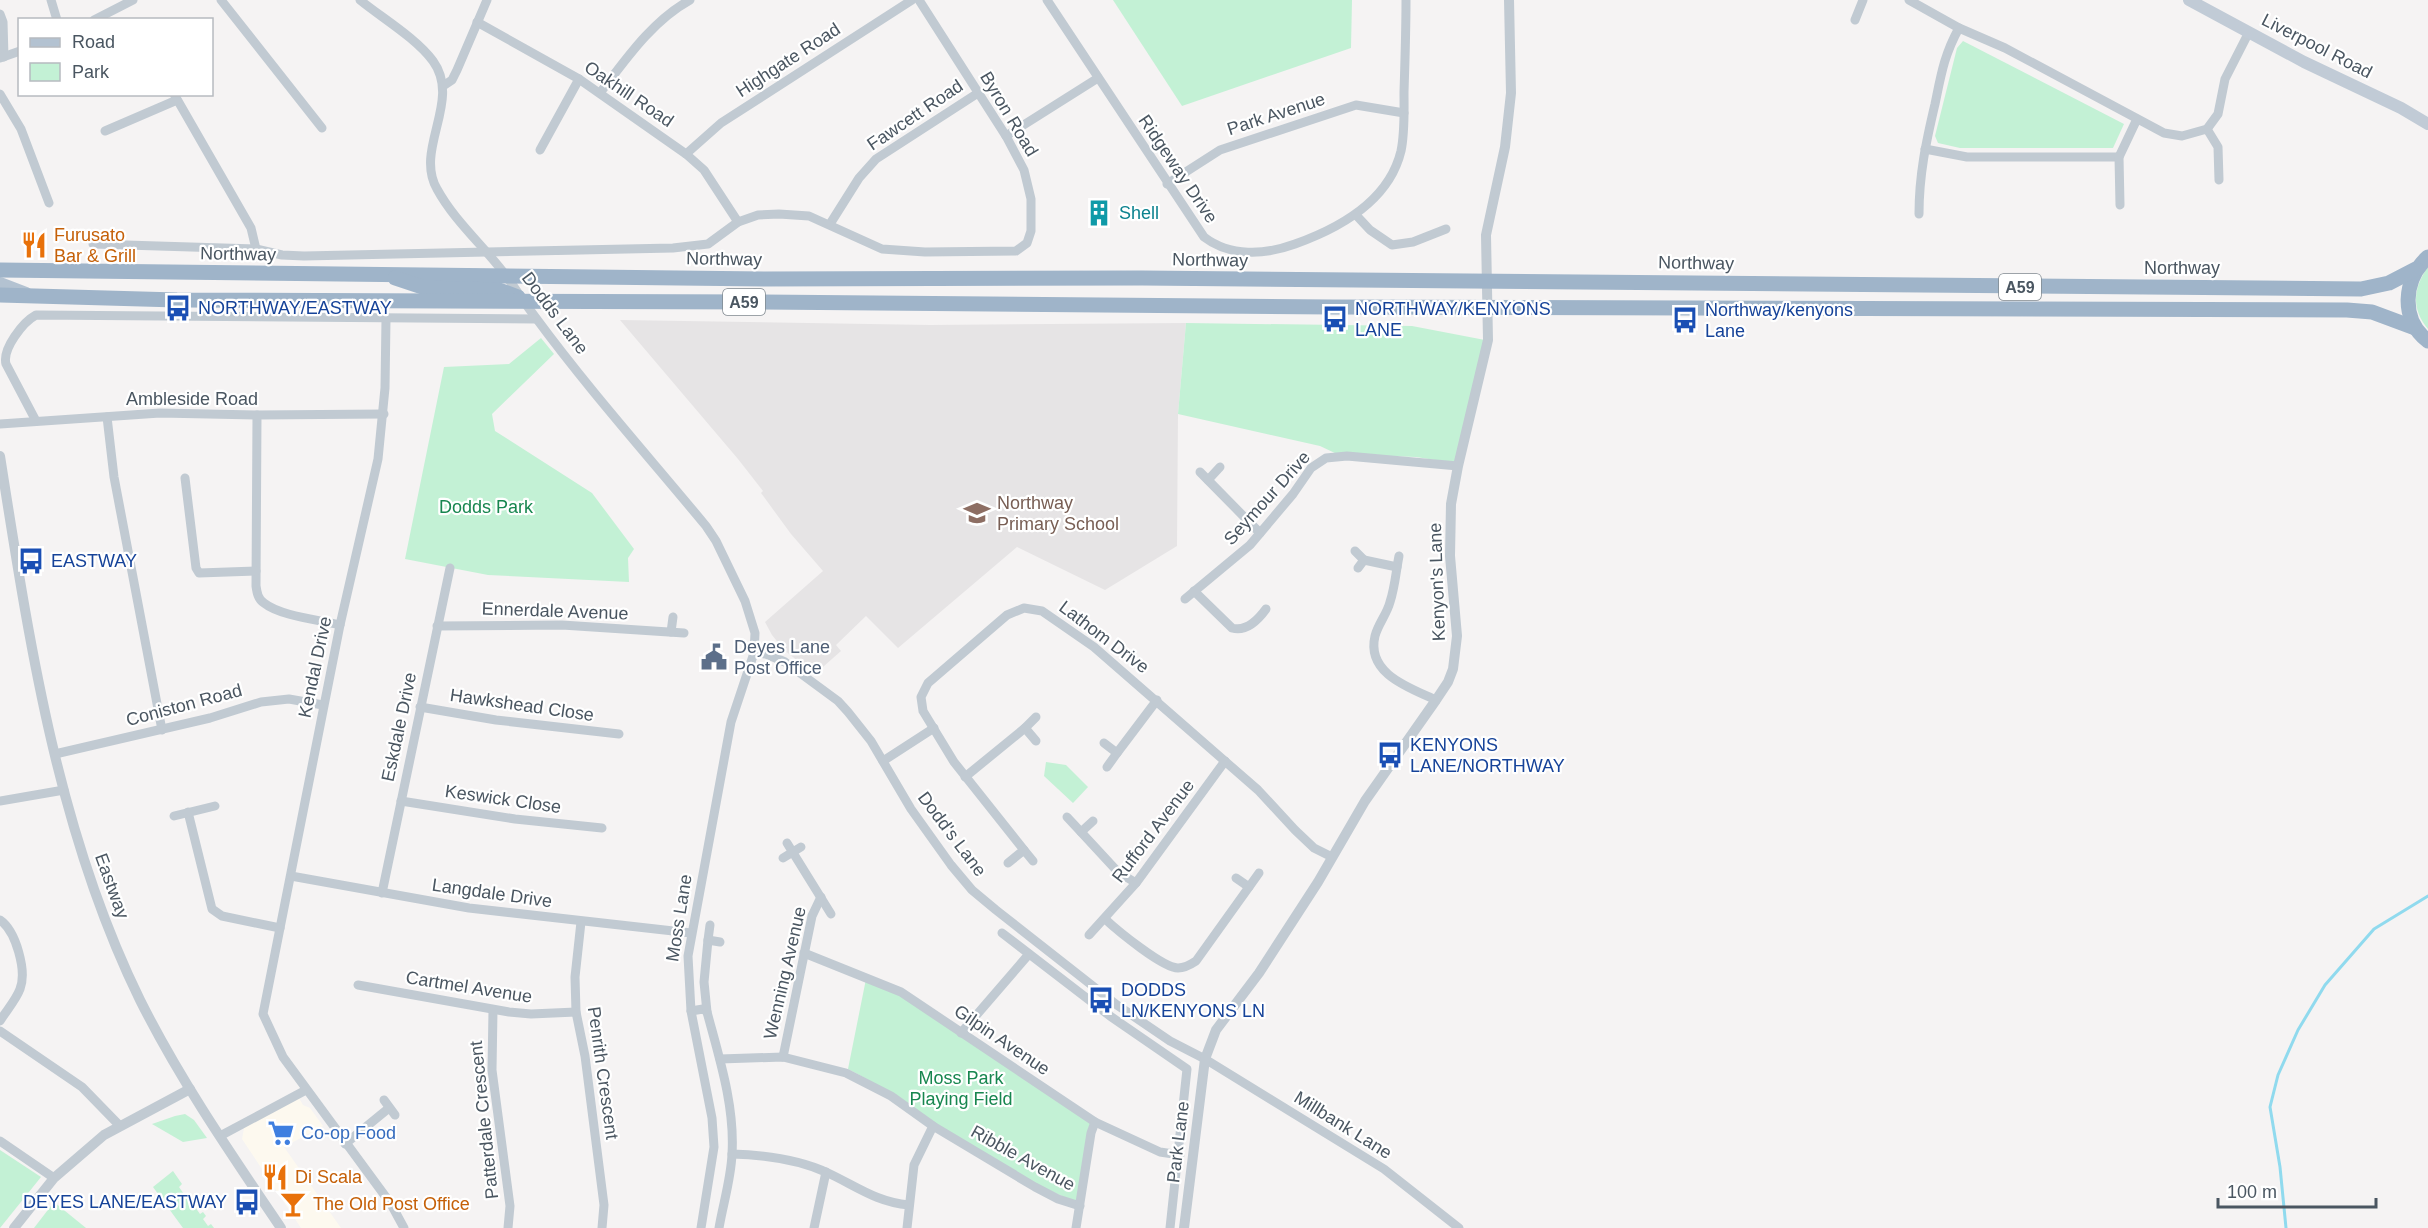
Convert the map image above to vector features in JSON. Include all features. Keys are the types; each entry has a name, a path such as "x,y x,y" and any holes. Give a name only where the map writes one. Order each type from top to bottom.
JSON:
{"highway":[{"name":"A59","path":"2428,258 2416,269 2408,293 2408,310 2415,327 2428,341"},
{"name":"Northway","path":"0,270 507,276 2361,289 2389,283 2416,269"},
{"path":"387,275 425,288 500,290 523,300"},
{"name":"A59","path":"0,295 177,300 2347,310 2372,312 2415,327"}],"main road":[{"name":"Liverpool Road","path":"2189,0 2428,124"},
{"path":"0,285 31,296"}],"street":[{"path":"51,0 56,18"},
{"path":"99,18 133,0"},
{"path":"221,0 322,128"},
{"path":"360,0 423,50 440,72 442,86 452,80 487,0"},
{"path":"600,93 648,33 674,9 690,0"},
{"name":"Highgate Road","path":"686,154 721,123 912,0"},
{"name":"Byron Road","path":"919,0 1006,136 1024,170 1031,199 1031,231 1027,243 1016,251"},
{"name":"Ridgeway Drive","path":"1047,0 1204,237 1216,246 1228,250 1253,252 1292,246 1316,236 1356,215 1386,184 1401,150 1406,0"},
{"name":"Kenyon's Lane","path":"1205,1059 1216,1030 1259,973 1365,801 1448,682 1456,651 1457,636 1449,533 1458,466 1488,340 1488,223 1505,147 1511,93 1509,0"},
{"path":"1855,20 1863,0"},
{"path":"1909,0 1959,28 2005,48 2164,133 2182,136 2207,129 2218,114 2225,79 2249,32"},
{"path":"117,10 122,18"},
{"path":"0,14 3,21 2,58 18,52"},
{"name":"Oakhill Road","path":"477,22 579,79 686,154 704,170 738,222"},
{"path":"1919,214 1919,182 1925,149 1947,49 1959,28"},
{"path":"1006,136 1098,78"},
{"path":"540,150 579,79"},
{"name":"Dodds Lane","path":"442,86 442,98 430,163 432,180 448,205 507,276 536,318 716,541 752,617 754,653"},
{"name":"Fawcett Road","path":"830,224 859,178 876,159 978,93"},
{"path":"0,94 21,129 49,203"},
{"path":"105,131 176,97 251,228 256,249"},
{"name":"Park Avenue","path":"1167,184 1221,150 1356,105 1404,113"},
{"path":"2120,205 2119,157 2137,119"},
{"path":"2207,129 2218,147 2219,180"},
{"path":"1925,149 1967,157 2119,157"},
{"name":"Northway","path":"93,244 256,249 282,255 304,256 673,248 708,244 738,222 758,215 779,214 809,216 882,249 925,252 1016,251"},
{"path":"1356,215 1370,230 1392,245 1413,242 1446,229"},
{"path":"36,421 6,364 4,355 29,320 36,315 386,319 536,318"},
{"name":"Kendal Drive","path":"306,1090 283,1057 264,1020 263,1006 340,625 378,459 384,414 386,319"},
{"name":"Ambleside Road","path":"0,424 160,413 384,414"},
{"path":"257,415 256,571 258,595 266,605 277,610 340,625"},
{"path":"107,417 114,477 162,730"},
{"name":"Seymour Drive","path":"1185,599 1244,551 1293,494 1311,468 1326,458 1347,456 1458,466"},
{"name":"Eastway","path":"0,458 39,678 55,754 86,866 140,1000 190,1089 281,1228"},
{"path":"1208,480 1220,468"},
{"path":"1200,472 1260,533"},
{"path":"185,478 196,568 199,573 256,571"},
{"path":"1355,551 1365,560 1396,567"},
{"path":"1399,556 1391,600 1375,637 1376,657 1381,667 1394,680 1436,700"},
{"path":"1358,568 1365,560"},
{"name":"Eskdale Drive","path":"382,893 450,568"},
{"path":"1194,591 1232,628 1239,630 1245,628 1263,613 1268,626"},
{"name":"Lathom Drive","path":"1033,861 965,777 933,728 921,704 922,690 928,683 1007,615 1024,608 1033,608 1052,617 1094,647 1258,790 1314,848 1332,857"},
{"path":"671,632 673,617"},
{"name":"Ennerdale Avenue","path":"438,626 562,625 684,633"},
{"name":"Dodd's Lane","path":"754,653 766,654 785,662 838,701 860,726 929,835 972,890 1118,1005 1170,1041 1205,1059"},
{"name":"Moss Lane","path":"701,1228 711,1171 712,1118 691,1011 687,973 691,933 731,722 754,653"},
{"name":"Coniston Road","path":"55,754 162,730 271,700 289,699 324,705"},
{"path":"1107,767 1157,700"},
{"name":"Hawkshead Close","path":"420,707 496,720 619,734"},
{"path":"965,777 1036,717"},
{"path":"883,760 933,728"},
{"path":"1025,728 1036,741"},
{"path":"1104,743 1117,753"},
{"name":"Rufford Avenue","path":"1089,935 1136,883 1225,761"},
{"path":"0,801 64,790"},
{"name":"Keswick Close","path":"401,801 516,819 602,828"},
{"path":"174,816 215,806"},
{"path":"188,812 212,909 222,916 280,928"},
{"path":"1067,817 1118,872 1136,883"},
{"path":"1081,831 1093,820"},
{"name":"Wenning Avenue","path":"787,843 831,914"},
{"path":"783,858 801,847"},
{"path":"1008,863 1024,850"},
{"path":"1105,919 1123,936 1172,967 1184,968 1196,961 1259,873"},
{"name":"Langdale Drive","path":"291,876 470,908 691,933"},
{"path":"1236,878 1249,887"},
{"name":"Wenning Avenue","path":"783,1057 812,916 821,897"},
{"path":"0,920 11,931 15,940 23,973 20,990 0,1021"},
{"name":"Penrith Crescent","path":"581,922 575,977 576,1011 585,1056 604,1205 602,1228"},
{"name":"Moss Lane","path":"710,926 704,982 707,1012 720,1059 731,1119 732,1154 719,1228"},
{"path":"1002,933 1110,1016 1118,1005"},
{"name":"Moss Lane","path":"708,940 720,942"},
{"name":"Gilpin Avenue","path":"804,953 901,992 1095,1122 1160,1152 1180,1155"},
{"path":"962,1033 1029,954"},
{"name":"Cartmel Avenue","path":"358,985 493,1010 531,1014 576,1011"},
{"path":"691,1011 703,1009 707,1012"},
{"name":"Patterdale Crescent","path":"493,1010 492,1070 510,1206 508,1228"},
{"name":"Park Lane","path":"1110,1016 1187,1069 1180,1155 1170,1228"},
{"path":"0,1031 82,1087 119,1125"},
{"name":"Ribble Avenue","path":"720,1059 783,1057 846,1072 868,1082 933,1126 1043,1191 1080,1206"},
{"name":"Park Lane","path":"1184,1228 1205,1059"},
{"name":"Millbank Lane","path":"1205,1059 1384,1169 1458,1228"},
{"path":"14,1228 54,1178 104,1135 190,1089"},
{"path":"220,1136 306,1090 391,1204 404,1228"},
{"path":"345,1144 389,1108"},
{"path":"1077,1228 1091,1132 1095,1122"},
{"path":"907,1228 914,1165 933,1126"},
{"path":"0,1141 54,1178"},
{"path":"732,1154 801,1162 826,1172 876,1199 909,1205"},
{"path":"814,1228 826,1172"}],"shaded area":[{"name":"Northway Primary School","path":"620,320 930,325 1186,323 1178,414 1177,546 1105,590 1017,547 898,648 866,616 836,645 841,651 815,674 800,660 798,661 784,650 765,622 823,571 791,534 761,493 763,491 738,459"},
{"path":"299,1098 303,1105 310,1108 323,1126 284,1147 341,1228 301,1228 242,1139 244,1128"}],"green space":[{"path":"1113,0 1352,0 1351,48 1182,106"},
{"path":"1963,41 2124,124 2113,148 1960,148 1938,143 1935,136 1957,48"},
{"path":"2428,267 2428,329 2419,314 2416,298 2419,283"},
{"path":"1186,323 1412,326 1485,340 1455,463 1416,457 1337,454 1320,446 1178,414"},
{"name":"Dodds Park","path":"541,338 554,354 492,414 495,431 592,493 634,549 628,558 629,582 488,575 405,559 444,367 509,364"},
{"path":"1046,762 1066,765 1088,787 1073,803 1044,776"},
{"name":"Moss Park Playing Field","path":"866,979 900,994 1091,1121 1078,1203 988,1157 883,1088 848,1069"},
{"path":"185,1114 194,1120 207,1138 183,1142 152,1124 175,1116"},
{"path":"0,1150 41,1177 0,1228"},
{"path":"173,1171 182,1184 179,1187 186,1197 190,1194 198,1205 195,1207 200,1214 203,1212 206,1216 203,1219 208,1226 211,1224 214,1228 183,1228 153,1187"},
{"path":"54,1202 86,1228 34,1228"}],"waterway":[{"path":"2286,1228 2280,1167 2270,1107 2278,1075 2298,1030 2325,985 2374,929 2428,896"}],"place":[{"name":"Shell","path":"1099,213"},
{"name":"Furusato Bar & Grill","path":"34,245"},
{"name":"NORTHWAY/EASTWAY","path":"178,308"},
{"name":"NORTHWAY/KENYONS LANE","path":"1335,319"},
{"name":"Northway/kenyons Lane","path":"1685,320"},
{"name":"Northway Primary School","path":"977,513"},
{"name":"EASTWAY","path":"31,561"},
{"name":"Deyes Lane Post Office","path":"714,657"},
{"name":"KENYONS LANE/NORTHWAY","path":"1390,755"},
{"name":"DODDS LN/KENYONS LN","path":"1101,1000"},
{"name":"Co-op Food","path":"281,1133"},
{"name":"Di Scala","path":"275,1177"},
{"name":"DEYES LANE/EASTWAY","path":"247,1202"},
{"name":"The Old Post Office","path":"293,1204"}]}
